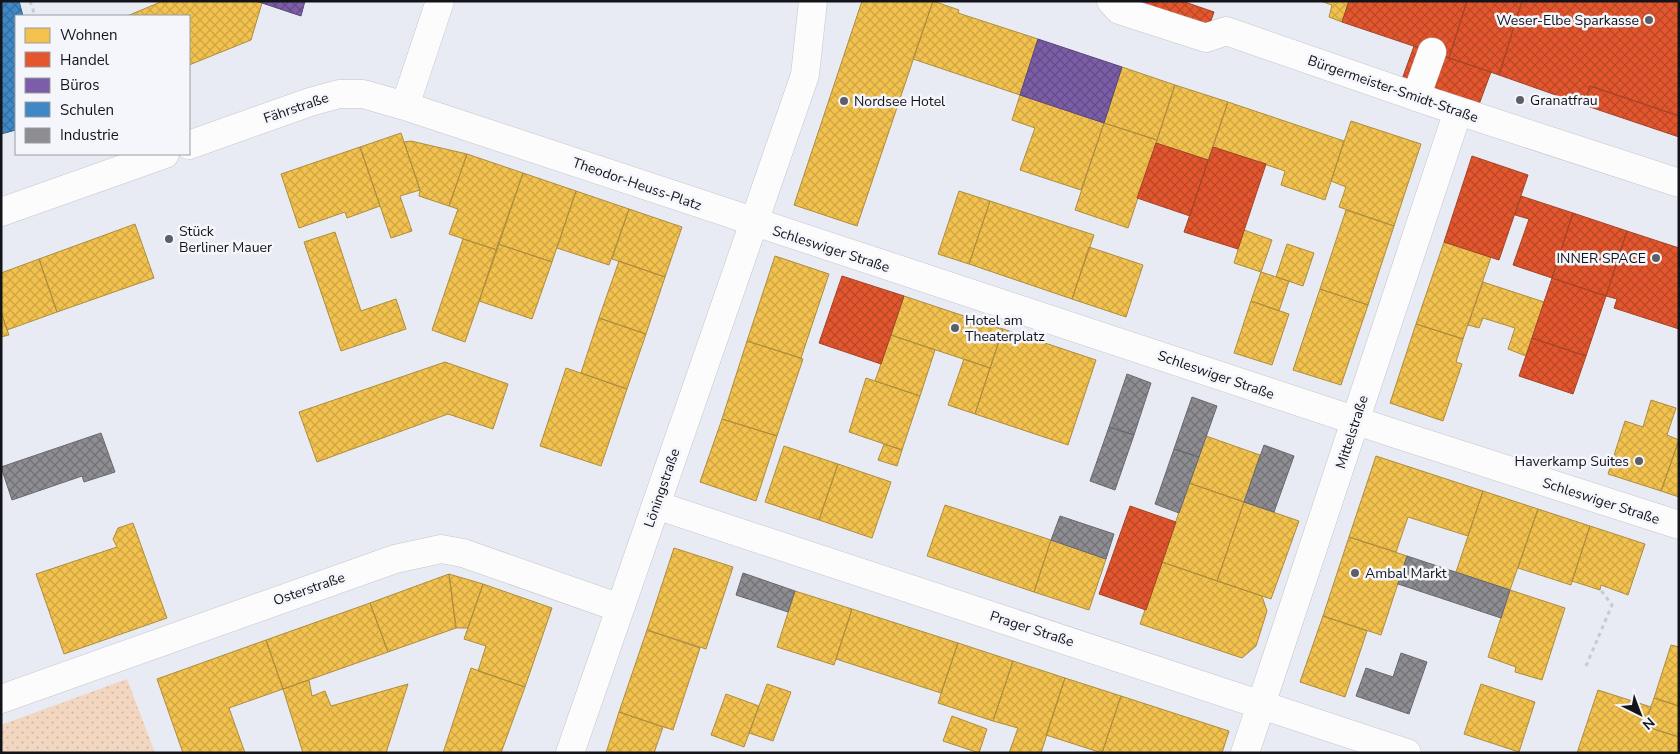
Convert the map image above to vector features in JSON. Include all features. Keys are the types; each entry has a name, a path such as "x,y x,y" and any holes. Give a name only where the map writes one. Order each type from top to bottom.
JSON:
{"street":[{"path":"405,106 440,1"},
{"path":"754,224 805,75 813,1"},
{"name":"Bürgermeister-Smidt-Straße","path":"1111,1 1119,10 1206,38 1226,31 1416,97 1679,183"},
{"path":"1416,97 1432,52"},
{"name":"Fährstraße","path":"190,145 310,102 339,94 363,94 405,106"},
{"name":"Theodor-Heuss-Platz","path":"405,106 754,224"},
{"name":"Mittelstraße","path":"1245,753 1458,111"},
{"path":"1,212 162,155"},
{"name":"Schleswiger Straße","path":"754,224 1679,526"},
{"name":"Löningstraße","path":"570,753 754,224"},
{"name":"Prager Straße","path":"656,505 1407,753"},
{"name":"Osterstraße","path":"1,699 395,559 441,549 464,552 620,608"}],"path":[{"path":"30,1 36,15"},
{"path":"1586,666 1612,605 1600,589"}],"shaded area":[{"path":"127,679 155,753 1,753 1,725"}],"building: Wohnen":[{"path":"163,1 256,1 262,3 251,40 190,65 190,15 129,15"},
{"path":"862,1 933,1 857,226 794,205"},
{"path":"933,1 959,10 958,13 1038,39 1020,95 913,59"},
{"path":"1320,1 1349,1 1342,22 1329,17 1332,5"},
{"path":"1122,67 1175,85 1157,140 1104,123"},
{"path":"1175,85 1228,102 1208,160 1156,143"},
{"path":"1020,95 1104,123 1081,190 1020,170 1035,128 1012,120"},
{"path":"1228,102 1344,141 1325,200 1281,185 1285,171 1213,147"},
{"path":"1351,121 1421,144 1394,226 1339,207 1346,187 1331,181"},
{"path":"1104,123 1157,140 1128,228 1075,210"},
{"path":"401,133 420,190 400,196 412,231 391,238 360,147"},
{"path":"411,141 467,154 449,206 419,196 420,190 404,142"},
{"path":"360,147 380,206 347,218 345,212 299,228 281,174"},
{"path":"467,154 523,173 497,250 449,234 458,209 449,206"},
{"path":"523,173 576,191 552,262 498,244"},
{"path":"576,191 629,209 609,265 557,248"},
{"path":"959,191 990,201 969,264 938,254"},
{"path":"990,201 1094,235 1072,299 969,264"},
{"path":"629,209 682,227 665,277 612,259"},
{"path":"1346,210 1394,226 1368,305 1320,289"},
{"path":"135,224 154,278 57,312 39,259"},
{"path":"1244,230 1272,240 1261,272 1234,263"},
{"path":"335,232 361,311 396,299 406,329 341,351 304,242"},
{"path":"463,239 497,250 465,342 432,330"},
{"path":"1444,242 1491,257 1463,339 1416,324"},
{"path":"498,244 552,262 532,319 479,301"},
{"path":"1287,244 1314,253 1303,286 1276,277"},
{"path":"1089,247 1143,265 1126,317 1072,299"},
{"path":"775,256 829,274 801,358 747,341"},
{"path":"39,259 57,312 7,330 1,312 1,273"},
{"path":"619,261 665,277 646,334 599,318"},
{"path":"1261,272 1289,281 1279,311 1251,301"},
{"path":"1483,282 1544,302 1526,356 1508,349 1515,328 1483,318 1479,328 1468,325"},
{"path":"1320,289 1368,305 1341,385 1293,370"},
{"path":"904,296 1003,329 990,368 891,335"},
{"path":"1251,301 1289,314 1272,365 1234,353"},
{"path":"1,312 9,335 1,337"},
{"path":"599,318 646,334 627,389 581,373"},
{"path":"1416,324 1463,339 1456,362 1462,364 1443,421 1390,403"},
{"path":"1003,329 1096,360 1068,445 975,414"},
{"path":"891,335 935,350 920,396 875,381"},
{"path":"747,341 803,359 777,436 722,419"},
{"path":"964,359 990,368 975,414 948,405"},
{"path":"445,362 508,384 493,429 448,414 317,462 299,412"},
{"path":"566,368 627,389 601,466 540,446"},
{"path":"866,378 920,396 902,450 849,432"},
{"path":"1651,400 1676,408 1667,435 1679,440 1661,491 1608,474 1625,421 1643,427"},
{"path":"722,419 777,436 756,501 700,482"},
{"path":"1206,436 1260,455 1244,502 1189,483"},
{"path":"1679,440 1679,497 1661,491"},
{"path":"884,444 902,450 897,466 878,460"},
{"path":"784,446 838,464 819,520 765,502"},
{"path":"1376,456 1483,491 1468,536 1408,517 1396,552 1349,537"},
{"path":"838,464 891,482 872,538 819,520"},
{"path":"1189,483 1244,502 1217,581 1162,562"},
{"path":"1483,491 1538,509 1510,590 1456,572"},
{"path":"1244,502 1299,521 1271,599 1217,581"},
{"path":"945,505 1051,540 1034,592 927,556"},
{"path":"1538,509 1590,526 1571,585 1518,568"},
{"path":"133,523 167,618 64,654 36,574 117,547 113,539 118,528"},
{"path":"1590,526 1645,544 1628,595 1601,585 1600,590 1572,581"},
{"path":"1349,537 1407,556 1381,635 1323,616"},
{"path":"1051,540 1106,559 1089,610 1034,592"},
{"path":"674,548 733,567 706,649 647,630"},
{"path":"1162,562 1262,596 1267,611 1256,646 1242,658 1140,624"},
{"path":"449,574 483,584 468,628 456,628"},
{"path":"449,574 456,628 388,652 370,603"},
{"path":"483,584 552,608 525,687 478,671 486,646 464,639"},
{"path":"1510,590 1565,608 1542,680 1515,672 1516,667 1488,657"},
{"path":"795,591 852,609 834,665 777,647"},
{"path":"370,603 388,652 283,689 266,640"},
{"path":"852,609 958,643 941,693 836,659"},
{"path":"1323,616 1367,631 1345,697 1300,682"},
{"path":"647,630 700,648 673,730 619,712"},
{"path":"266,640 283,689 229,708 245,753 183,753 157,679"},
{"path":"958,643 1013,661 993,721 938,703"},
{"path":"1671,645 1679,647 1679,706 1654,698"},
{"path":"1013,661 1065,678 1041,753 1009,753 1018,728 993,721"},
{"path":"471,668 525,687 501,753 443,753"},
{"path":"1065,678 1121,696 1102,753 1046,735"},
{"path":"309,680 312,696 325,691 331,706 408,684 386,753 303,753 283,689"},
{"path":"767,684 791,692 773,741 749,733"},
{"path":"1481,684 1535,702 1519,752 1464,734"},
{"path":"1598,690 1651,707 1644,726 1679,737 1679,753 1577,753"},
{"path":"726,694 759,706 744,747 711,735"},
{"path":"1121,696 1229,731 1222,753 1102,753"},
{"path":"1654,698 1679,706 1679,737 1644,726"},
{"path":"619,712 663,727 654,753 606,753"},
{"path":"952,716 987,729 979,753 943,741"}],"building: Handel":[{"path":"1125,1 1182,1 1214,12 1207,32"},
{"path":"1349,1 1467,1 1449,58 1342,22"},
{"path":"1467,1 1522,1 1499,75 1449,58"},
{"path":"1522,1 1679,1 1679,116 1590,86 1584,105 1499,75"},
{"path":"1414,46 1491,72 1477,110 1401,82"},
{"path":"1590,86 1679,116 1679,137 1584,105"},
{"path":"1156,143 1208,160 1190,216 1137,198"},
{"path":"1213,147 1266,164 1238,249 1184,232"},
{"path":"1472,156 1528,175 1499,260 1444,242"},
{"path":"1521,196 1573,213 1552,278 1513,265 1529,219 1515,215"},
{"path":"1573,213 1627,231 1606,296 1552,278"},
{"path":"1627,231 1679,248 1679,329 1614,308 1617,299 1606,296"},
{"path":"842,276 904,296 881,364 819,343"},
{"path":"1552,278 1606,296 1586,356 1532,338"},
{"path":"1532,338 1586,356 1573,394 1519,376"},
{"path":"1130,506 1176,522 1146,610 1099,594"}],"building: Büros":[{"path":"256,1 305,1 301,16"},
{"path":"1038,39 1122,67 1104,123 1020,95"}],"building: Schulen":[{"path":"1,1 19,1 23,15 15,15 15,130 1,134"}],"building: Industrie":[{"path":"1127,374 1151,383 1134,435 1109,427"},
{"path":"1192,397 1217,406 1199,457 1174,449"},
{"path":"1109,427 1134,435 1115,490 1090,481"},
{"path":"101,433 115,472 84,482 82,476 12,500 1,467"},
{"path":"1264,445 1294,456 1274,512 1244,502"},
{"path":"1174,449 1199,457 1179,513 1155,504"},
{"path":"1060,516 1114,534 1106,559 1051,540"},
{"path":"1407,556 1510,590 1501,618 1398,584"},
{"path":"743,573 795,591 788,612 736,595"},
{"path":"1401,653 1427,662 1409,714 1356,696 1366,668 1393,677"}],"place":[{"name":"Weser-Elbe Sparkasse","path":"1649,20"},
{"name":"Granatfrau","path":"1520,100"},
{"name":"Nordsee Hotel","path":"844,101"},
{"name":"Stück Berliner Mauer","path":"169,239"},
{"name":"INNER SPACE","path":"1656,258"},
{"name":"Hotel am Theaterplatz","path":"955,328"},
{"name":"Haverkamp Suites","path":"1639,461"},
{"name":"Ambal Markt","path":"1355,573"}]}
